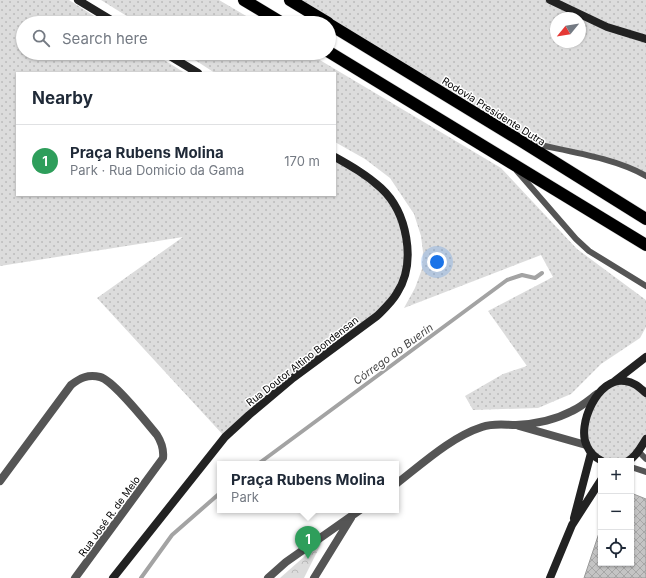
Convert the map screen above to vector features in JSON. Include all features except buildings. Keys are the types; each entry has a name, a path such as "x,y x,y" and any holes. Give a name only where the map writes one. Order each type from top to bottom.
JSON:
{"highway":[{"path":"244,0 270,16"},
{"name":"Rodovia Presidente Dutra","path":"290,0 316,16"},
{"name":"Rodovia Presidente Dutra","path":"336,28 646,219"},
{"path":"336,56 646,245"}],"street":[{"path":"78,0 104,16"},
{"path":"550,0 607,27 646,39"},
{"path":"177,60 196,72"},
{"name":"Rua Doutor Altino Bondensan","path":"113,578 225,437 293,378 377,316 389,305 398,292 405,275 408,251 406,233 401,217 393,202 382,189 358,171 336,158"},
{"path":"399,482 467,433 496,424 516,425 556,418 573,411 646,357"},
{"name":"Rua José R. de Melo","path":"0,481 71,385 80,378 89,376 102,377 112,384 150,427 161,442 164,450 163,458 75,578"},
{"path":"614,381 624,380 635,384 646,393"},
{"path":"597,394 590,407 584,432 586,446 591,453 598,458"},
{"path":"516,425 586,446"},
{"path":"632,458 646,439"},
{"path":"550,578 572,525 591,453"},
{"path":"572,525 598,485"},
{"path":"268,578 286,562 356,513"},
{"path":"314,578 353,516"}],"lane":[{"path":"521,141 615,163 646,176"},
{"path":"510,162 572,234 589,251 646,286"},
{"path":"638,451 646,459"},
{"path":"634,468 646,472"}],"green space":[{"path":"0,0 69,0 94,16 16,16 16,60 164,60 183,72 16,72 16,196 336,196 336,158 374,182 401,217 407,260 389,305 293,378 225,437 97,298 183,237 0,266"},
{"path":"101,0 219,0 246,16 127,16"},
{"path":"290,0 646,0 646,176 615,163 521,141 336,28 336,16 316,16"},
{"path":"195,60 320,60 501,168 577,249 646,300 646,327 640,338 601,364 571,394 538,408 473,410 465,396 503,374 527,366 488,311 553,277 541,255 404,308 415,288 422,269 423,252 421,236 414,214 390,178 365,159 336,143 336,72 213,72"},
{"path":"624,380 646,393 646,435 630,458 599,458 586,445 586,420 597,394"},
{"path":"323,540 304,578 280,578"}],"waterway":[{"name":"Córrego do Buerin","path":"262,461 507,280 522,275 535,278 542,273"},
{"name":"Córrego do Buerin","path":"141,578 172,535 217,496"}],"place":[{"name":"Praça Rubens Molina","path":"308,559"}]}
